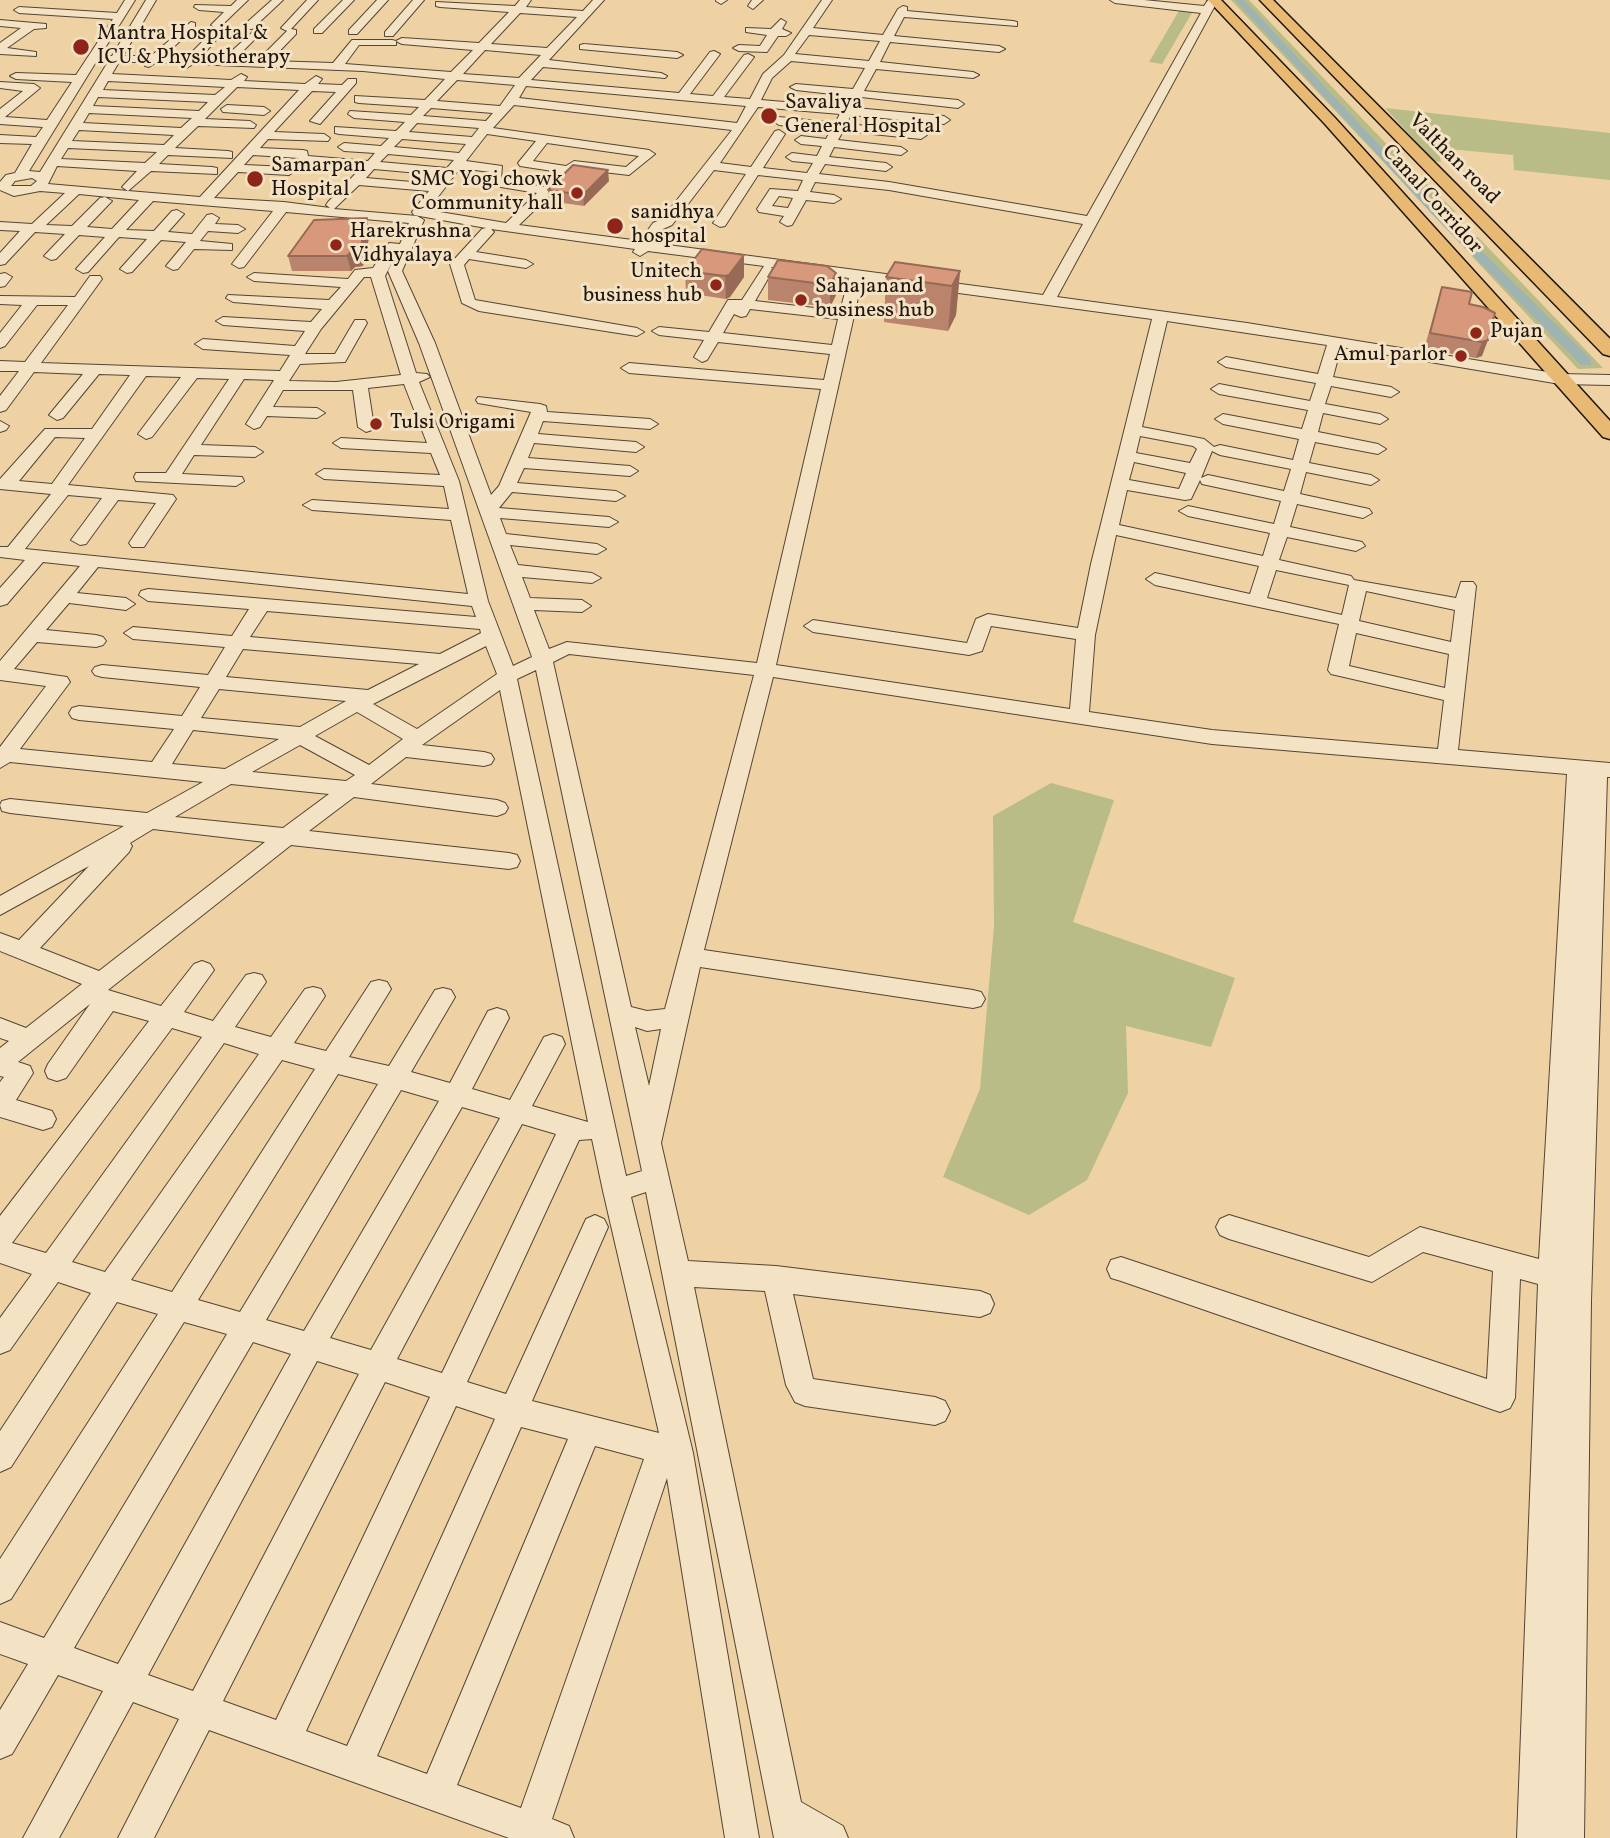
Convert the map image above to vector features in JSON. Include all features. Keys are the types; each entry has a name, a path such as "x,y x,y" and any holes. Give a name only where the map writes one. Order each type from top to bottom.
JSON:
{"main road":[{"name":"Valthan road","path":"1266,0 1610,350"},
{"name":"Canal Corridor","path":"1211,3 1330,121 1610,433"}],"street":[{"path":"38,0 129,2"},
{"path":"151,0 40,183 6,218 33,228 155,236 238,229"},
{"path":"170,80 243,0"},
{"path":"209,83 278,0"},
{"path":"128,187 259,63 313,0"},
{"path":"316,44 321,33 349,0"},
{"path":"353,32 383,0"},
{"path":"393,43 419,0"},
{"path":"555,0 598,1"},
{"path":"647,250 658,226 667,222 711,166 758,98 773,87 779,78 779,67 827,0"},
{"path":"1048,300 1211,3 1115,0"},
{"path":"378,272 415,216 523,81 598,1"},
{"path":"0,103 52,105 81,79 129,2"},
{"path":"440,4 522,5 585,14"},
{"path":"325,213 455,75 462,60 482,47 496,29 522,5"},
{"path":"199,7 233,9"},
{"path":"19,10 120,16"},
{"path":"803,16 816,17"},
{"path":"694,121 744,52 763,50 782,17"},
{"path":"900,17 909,28"},
{"path":"834,199 802,195 775,192 764,209 789,217 802,195 813,177 859,94 861,79 888,53 889,39 900,17"},
{"path":"882,25 900,17 1013,24"},
{"path":"0,23 54,27"},
{"path":"496,29 519,23"},
{"path":"0,50 32,25"},
{"path":"134,79 191,25"},
{"path":"559,26 573,26"},
{"path":"750,30 831,33 999,49"},
{"path":"822,45 831,33"},
{"path":"0,37 38,40"},
{"path":"549,38 562,39"},
{"path":"298,121 309,87 356,42 551,52"},
{"path":"393,43 404,55"},
{"path":"584,47 678,54 648,92"},
{"path":"0,50 32,54"},
{"path":"868,51 888,53"},
{"path":"654,117 714,54"},
{"path":"74,126 198,119 260,107 271,86 306,55"},
{"path":"788,57 973,75"},
{"path":"93,59 191,60 363,68 713,98 758,98 944,120"},
{"path":"462,60 483,61"},
{"path":"525,64 661,76"},
{"path":"207,198 266,135 298,121 344,89 363,68"},
{"path":"13,76 81,79"},
{"path":"104,77 344,89"},
{"path":"861,79 881,81"},
{"path":"0,85 34,88 0,118"},
{"path":"567,122 595,87"},
{"path":"796,87 958,104"},
{"path":"613,113 631,90"},
{"path":"94,93 198,119"},
{"path":"359,99 427,104 577,108 740,127"},
{"path":"2,188 4,183 18,176 52,124 52,105"},
{"path":"84,109 250,125"},
{"path":"354,114 486,127 649,155 632,171 578,164 568,170 509,228"},
{"path":"0,118 52,124"},
{"path":"198,119 204,138"},
{"path":"298,121 475,141"},
{"path":"720,223 756,171 779,128 841,127 921,135"},
{"path":"266,135 324,138"},
{"path":"545,138 524,162 568,170"},
{"path":"0,139 40,141"},
{"path":"801,140 901,151"},
{"path":"63,144 228,155"},
{"path":"344,147 385,150 497,169 494,182 547,191"},
{"path":"252,151 370,166 456,164"},
{"path":"792,157 886,167"},
{"path":"51,162 212,171"},
{"path":"711,166 889,186 1092,221"},
{"path":"235,168 289,171"},
{"path":"18,176 75,191 207,198 325,213"},
{"path":"356,181 437,188"},
{"path":"2,188 40,183 128,187 325,213 415,216 509,228 766,270 1048,300 1247,335 1335,343 1560,379 1610,380"},
{"path":"0,261 75,191"},
{"path":"0,407 80,301 89,274 115,234 149,197"},
{"path":"51,256 105,201"},
{"path":"239,264 284,206"},
{"path":"127,269 177,214"},
{"path":"415,216 487,232 647,250 1160,319"},
{"path":"415,216 395,271 439,374 543,659 677,1273 788,1825 831,1838"},
{"path":"200,232 227,247"},
{"path":"173,265 200,232"},
{"path":"487,232 457,266 471,305 637,332"},
{"path":"465,254 526,264"},
{"path":"746,304 766,270"},
{"path":"259,418 315,327 360,273 378,272"},
{"path":"378,272 410,378 450,481 485,620 507,677 670,1451 742,1838"},
{"path":"254,277 351,283"},
{"path":"649,1148 675,1017 765,670 856,278"},
{"path":"0,300 36,297 80,301"},
{"path":"0,343 36,297"},
{"path":"233,298 333,305"},
{"path":"702,357 718,340 731,304 847,316"},
{"path":"1079,716 1086,635 1160,319"},
{"path":"223,321 315,327"},
{"path":"203,344 340,359 360,323"},
{"path":"659,331 718,340 839,350"},
{"path":"1256,601 1310,436 1335,343"},
{"path":"1226,362 1391,392"},
{"path":"0,366 239,375 330,387 439,374"},
{"path":"57,415 96,368"},
{"path":"629,368 831,385"},
{"path":"7,553 61,489 142,370"},
{"path":"146,434 192,373"},
{"path":"171,478 239,375"},
{"path":"360,384 366,427"},
{"path":"1219,389 1380,419"},
{"path":"484,400 539,407 506,487 490,510"},
{"path":"259,418 317,413"},
{"path":"537,416 650,424"},
{"path":"1223,419 1378,449"},
{"path":"1121,484 1185,495 1203,475 1206,447 1203,443 1134,430"},
{"path":"5,489 51,432 96,434"},
{"path":"527,438 636,447"},
{"path":"341,443 438,448"},
{"path":"190,450 254,452"},
{"path":"1220,450 1371,480"},
{"path":"1128,456 1363,513"},
{"path":"517,462 630,471"},
{"path":"324,474 450,481"},
{"path":"142,477 236,481"},
{"path":"506,487 616,496"},
{"path":"5,489 61,489 167,499 138,543"},
{"path":"80,540 114,494"},
{"path":"312,505 459,515"},
{"path":"490,510 610,522"},
{"path":"1188,511 1356,546"},
{"path":"1110,528 1345,580"},
{"path":"499,540 597,549"},
{"path":"7,553 93,562 485,620"},
{"path":"0,600 38,556"},
{"path":"2,757 60,682 0,674 93,562"},
{"path":"510,570 592,578"},
{"path":"1155,579 1460,650"},
{"path":"1447,757 1466,596 1358,584 1342,622 1338,670 1454,696"},
{"path":"148,595 485,620"},
{"path":"63,597 126,604"},
{"path":"524,604 582,606"},
{"path":"158,770 261,605"},
{"path":"0,907 302,735 441,660 485,620"},
{"path":"813,626 968,649 975,647 984,623 988,620 1086,635"},
{"path":"133,633 441,660"},
{"path":"30,635 96,640"},
{"path":"43,1119 0,1104 21,1073 0,1064 30,1039 99,992 289,835 369,774 507,677 567,648 765,670 1212,737 1595,769"},
{"path":"102,671 364,701 410,744 484,759"},
{"path":"79,713 302,735 369,774"},
{"path":"2,757 349,789 497,808"},
{"path":"1567,1838 1577,1314 1601,900 1595,769"},
{"path":"1534,1838 1552,1275 1595,769"},
{"path":"10,806 145,824 289,835 509,861"},
{"path":"23,951 145,824"},
{"path":"0,942 23,951 99,992 166,1016 277,1049 394,1077 604,1137"},
{"path":"691,957 973,999"},
{"path":"0,1237 202,970"},
{"path":"0,1341 254,982"},
{"path":"0,1588 379,989"},
{"path":"57,1071 99,992"},
{"path":"0,1457 110,1287 313,996"},
{"path":"0,1742 443,997"},
{"path":"620,1013 648,1021 675,1017"},
{"path":"40,1838 311,1345 456,1095 497,1018"},
{"path":"0,1028 30,1039"},
{"path":"135,1838 378,1366 519,1112 553,1044"},
{"path":"284,1741 572,1127"},
{"path":"616,1191 656,1177"},
{"path":"355,1766 595,1227"},
{"path":"1229,1227 1372,1270 1420,1240 1552,1275"},
{"path":"0,1251 110,1287 311,1345 514,1411 670,1451"},
{"path":"1121,1269 1500,1398 1507,1263"},
{"path":"677,1273 776,1279 981,1304"},
{"path":"776,1279 800,1385 805,1392 935,1411"},
{"path":"436,1794 586,1431"},
{"path":"0,1638 544,1834 670,1451"}],"green space":[{"path":"1231,0 1249,0 1398,156 1456,212 1447,214 1467,236 1478,237 1603,368 1578,369"},
{"path":"1180,9 1193,11 1162,64 1149,62"},
{"path":"1385,108 1610,133 1610,180 1514,170 1513,155 1438,148 1441,162 1434,161"},
{"path":"1051,783 1114,800 1073,922 1235,978 1211,1047 1126,1026 1128,1093 1087,1180 1029,1215 943,1177 980,1089 994,926 993,816"}],"building":[{"path":"573,165 608,170 583,195 548,190"},
{"path":"367,218 360,251 351,252 347,256 288,256 314,220"},
{"path":"702,249 744,255 729,275 685,271"},
{"path":"778,260 827,266 836,273 830,285 768,277"},
{"path":"895,262 960,271 952,286 886,277"},
{"path":"1442,287 1472,292 1469,304 1495,313 1488,340 1482,342 1430,333"}],"waterway":[{"path":"1239,0 1434,210 1586,362"}],"place":[{"name":"Mantra Hospital & ICU & Physiotherapy","path":"81,47"},
{"name":"Savaliya General Hospital","path":"769,116"},
{"name":"Samarpan Hospital","path":"255,179"},
{"name":"SMC Yogi chowk Community hall","path":"577,193"},
{"name":"sanidhya hospital","path":"615,226"},
{"name":"Harekrushna Vidhyalaya","path":"336,245"},
{"name":"Unitech business hub","path":"716,285"},
{"name":"Sahajanand business hub","path":"801,300"},
{"name":"Pujan","path":"1476,333"},
{"name":"Amul parlor","path":"1461,356"},
{"name":"Tulsi Origami","path":"376,424"}]}
